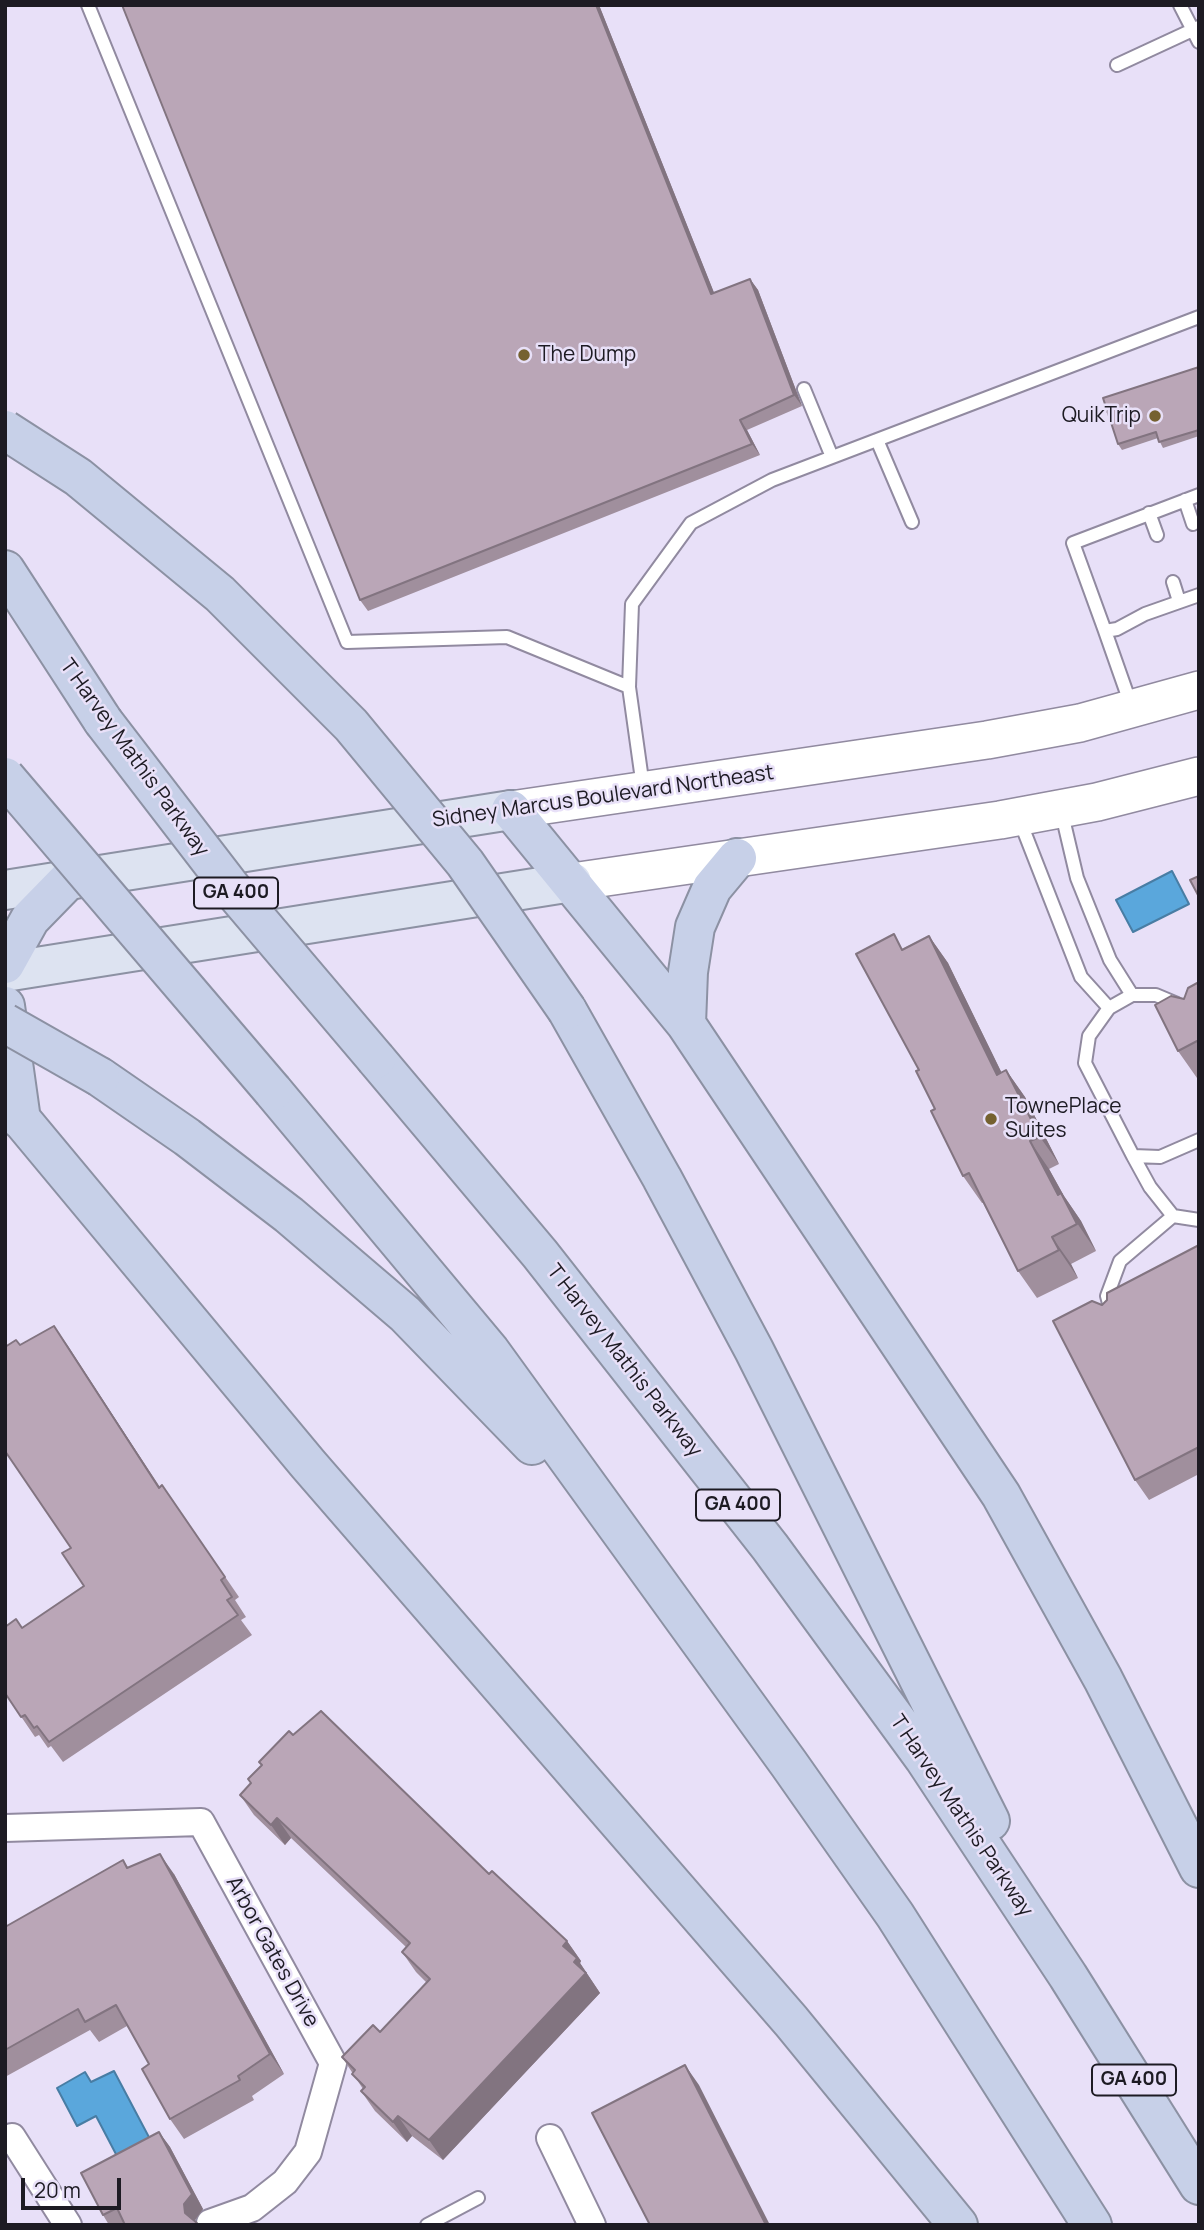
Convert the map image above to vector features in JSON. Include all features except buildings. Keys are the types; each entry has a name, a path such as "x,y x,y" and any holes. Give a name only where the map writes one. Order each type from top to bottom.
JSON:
{"highway":[{"path":"5,430 78,477 220,594 351,725 465,863 567,1010 662,1178 754,1350 1068,1976"},
{"name":"T Harvey Mathis Parkway","path":"5,570 103,721 228,883 540,1254 770,1547 924,1758 1068,1976 1199,2185"},
{"path":"5,776 490,1351 895,1915 1092,2225"},
{"path":"511,810 686,1024 1007,1504 1103,1679 1199,1868"},
{"path":"686,1024 688,972 695,927 712,888 737,858"},
{"path":"5,964 30,919 69,879"},
{"path":"5,1006 13,1110 308,1464 791,2021 958,2225"},
{"path":"5,1023 100,1077 187,1137 289,1215 405,1314 472,1380 640,1558"}],"main road":[{"name":"Sidney Marcus Boulevard Northeast","path":"5,890 511,810 987,740 1132,709 1199,690"},
{"path":"5,972 572,882 1018,817 1199,776"}],"street":[{"name":"Arbor Gates Drive","path":"5,1828 201,1822 333,2063 308,2152 285,2182 253,2208 209,2223"},
{"path":"12,2137 68,2225"},
{"path":"550,2138 592,2225"}],"lane":[{"path":"88,5 347,642 507,637 629,687"},
{"path":"1117,65 1197,33 1180,5"},
{"path":"643,791 629,687 632,604 691,523 772,480 1199,317"},
{"path":"804,389 832,457"},
{"path":"877,440 912,522"},
{"path":"1132,709 1073,543 1199,495"},
{"path":"1185,500 1193,524"},
{"path":"1149,513 1157,535"},
{"path":"1173,582 1179,601"},
{"path":"1105,631 1117,629 1199,594"},
{"path":"1061,809 1077,878 1110,960 1132,995"},
{"path":"1018,817 1081,977 1109,1008"},
{"path":"1199,1019 1156,995 1132,995 1109,1008 1089,1036 1085,1063 1150,1187 1173,1216 1199,1220"},
{"path":"1133,1156 1160,1157 1199,1140"},
{"path":"1113,1317 1107,1296 1120,1261 1146,1236 1173,1216"},
{"path":"427,2225 478,2198"}],"water":[{"path":"1172,871 1189,904 1133,932 1116,900"},
{"path":"114,2071 151,2141 118,2158 96,2116 77,2126 57,2088 85,2072 91,2082"}],"place":[{"name":"The Dump","path":"524,355"},
{"name":"QuikTrip","path":"1155,416"},
{"name":"TownePlace Suites","path":"991,1119"}]}
